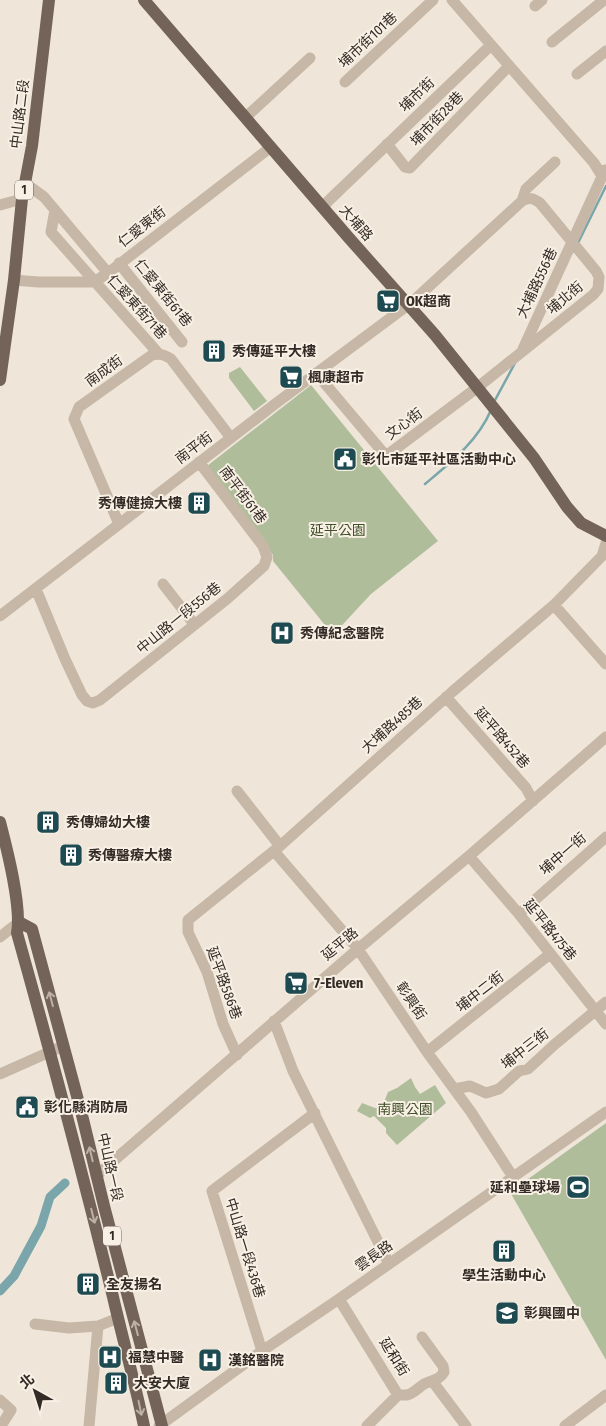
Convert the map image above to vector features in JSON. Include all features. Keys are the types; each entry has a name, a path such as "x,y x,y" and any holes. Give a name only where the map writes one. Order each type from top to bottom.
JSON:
{"main road":[{"name":"中山路二段","path":"0,380 14,280 22,199 32,146 50,0"},
{"name":"大埔路","path":"144,0 478,387 542,469 567,507 581,523 606,536"},
{"name":"中山路一段","path":"0,822 20,922 17,933 50,1051 132,1368 144,1426"},
{"name":"中山路一段","path":"20,922 32,929 81,1111 161,1426"}],"street":[{"name":"埔市街101巷","path":"346,82 433,0"},
{"path":"452,0 594,163 604,172"},
{"path":"552,42 604,0"},
{"name":"埔市街","path":"322,207 491,45"},
{"path":"577,74 606,50"},
{"path":"246,117 310,58"},
{"name":"埔市街28巷","path":"387,144 405,167 410,168 510,66"},
{"name":"仁愛東街","path":"94,282 271,147"},
{"path":"408,306 522,200 526,189 555,162"},
{"name":"大埔路556巷","path":"478,387 521,353 604,172"},
{"path":"25,183 44,197 108,273"},
{"name":"埔北街","path":"521,353 598,289 599,277 540,203 533,198 522,200"},
{"path":"0,205 22,199"},
{"name":"仁愛東街71巷","path":"55,210 51,232 158,353"},
{"name":"仁愛東街61巷","path":"120,264 182,342"},
{"path":"14,280 94,282"},
{"name":"南平街","path":"0,616 316,373 408,306"},
{"path":"158,353 171,359 231,438"},
{"name":"南成街","path":"119,524 74,419 79,407 152,355 158,353"},
{"name":"文心街","path":"316,373 386,456 478,387"},
{"name":"南平街61巷","path":"199,462 262,546"},
{"name":"大埔路485巷","path":"188,920 277,848 446,697 554,605 602,556 606,544"},
{"name":"中山路一段556巷","path":"36,589 82,695 87,701 93,703 100,700 227,599 264,566 267,557 262,546"},
{"path":"162,584 194,624"},
{"path":"554,605 606,664"},
{"name":"延平路452巷","path":"446,697 526,788 532,801"},
{"name":"延平路","path":"96,1176 606,737"},
{"name":"彰興街","path":"237,791 277,848 358,949 513,1177"},
{"name":"埔中一街","path":"519,914 606,837"},
{"name":"延平路475巷","path":"469,856 519,914 606,1024"},
{"name":"延平路586巷","path":"188,920 188,932 207,972 223,1024 237,1055"},
{"path":"0,936 20,922"},
{"name":"埔中二街","path":"427,1052 550,954"},
{"name":"埔中三街","path":"454,1089 470,1086 486,1093 499,1089 519,1072 528,1069 606,1002"},
{"path":"274,1021 293,1071 315,1112 388,1264"},
{"path":"0,1074 63,1046"},
{"name":"中山路一段436巷","path":"262,1351 212,1191 315,1112"},
{"name":"雲長路","path":"161,1426 262,1351 606,1112"},
{"name":"延和街","path":"339,1299 398,1395 367,1426"},
{"path":"35,1324 69,1328 98,1326 118,1318"},
{"path":"88,1426 98,1326"},
{"path":"398,1395 407,1395 426,1383 434,1382 444,1372 443,1366 422,1337"},
{"path":"434,1382 466,1426"},
{"path":"565,1426 606,1395"},
{"path":"0,1400 10,1410 1,1426"}],"green space":[{"path":"240,367 267,401 254,411 229,378 229,373"},
{"name":"延平公園","path":"311,385 438,541 371,594 333,635 273,561 273,555 207,466"},
{"name":"南興公園","path":"411,1078 420,1094 435,1085 446,1103 397,1145 386,1133 386,1128 374,1116 370,1118 357,1111 362,1103 375,1108 382,1107 388,1092"},
{"path":"606,1123 606,1360 510,1192"}],"waterway":[{"path":"578,243 606,186"},
{"path":"494,402 515,363"},
{"path":"425,484 471,442 491,410"},
{"path":"0,1291 14,1276 41,1226 50,1197 65,1183"}],"place":[{"name":"OK超商","path":"388,301"},
{"name":"秀傳延平大樓","path":"214,351"},
{"name":"楓康超市","path":"291,377"},
{"name":"彰化市延平社區活動中心","path":"345,459"},
{"name":"秀傳健撿大樓","path":"199,503"},
{"name":"秀傳紀念醫院","path":"282,633"},
{"name":"秀傳婦幼大樓","path":"48,822"},
{"name":"秀傳醫療大樓","path":"71,855"},
{"name":"7-Eleven","path":"296,983"},
{"name":"彰化縣消防局","path":"27,1107"},
{"name":"延和壘球場","path":"578,1187"},
{"name":"學生活動中心","path":"504,1251"},
{"name":"全友揚名","path":"88,1284"},
{"name":"彰興國中","path":"507,1313"},
{"name":"福慧中醫","path":"110,1357"},
{"name":"漢銘醫院","path":"210,1360"},
{"name":"大安大廈","path":"116,1383"}]}
